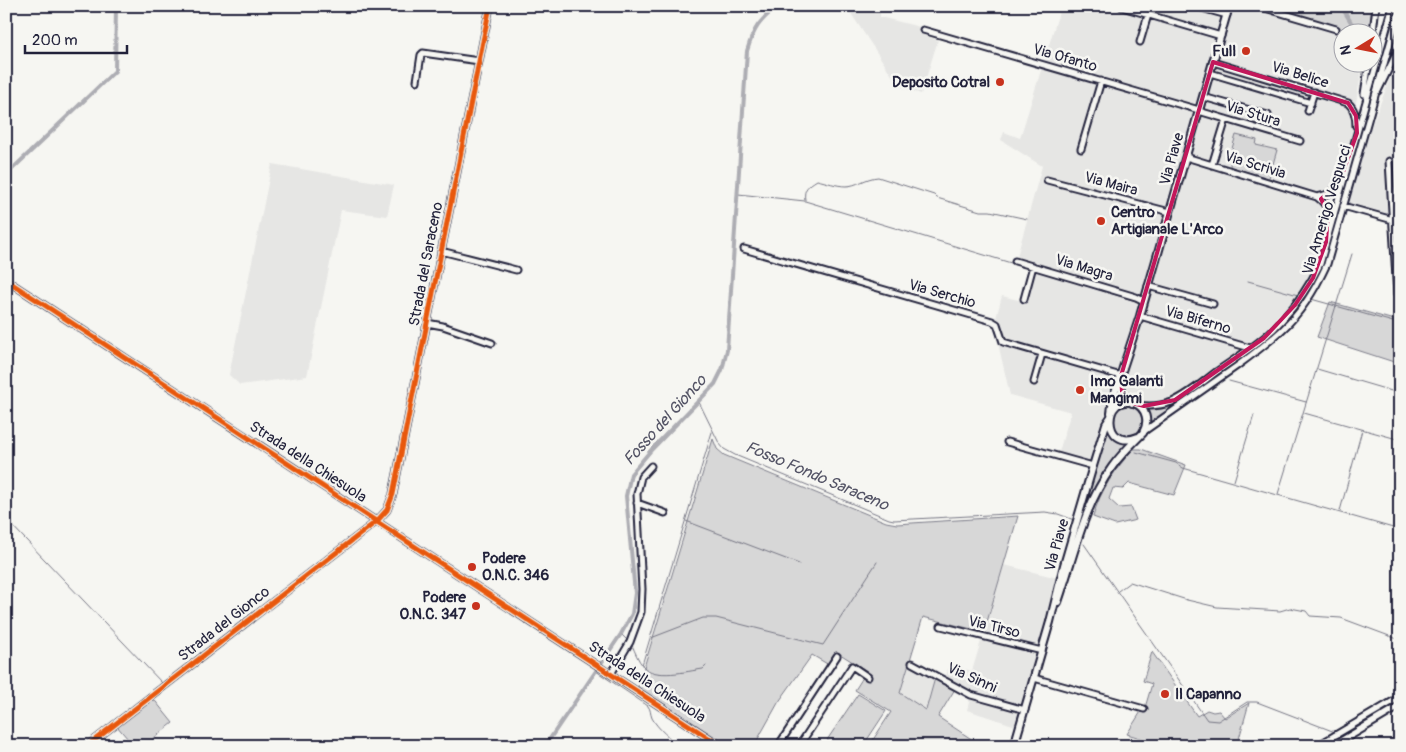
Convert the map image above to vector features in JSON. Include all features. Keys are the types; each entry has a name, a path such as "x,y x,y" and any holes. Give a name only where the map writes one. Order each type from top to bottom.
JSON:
{"main road":[{"name":"Via Piave","path":"1014,746 1093,466 1140,316 1229,6"},
{"path":"1121,376 1121,390 1144,411 1146,416 1146,428 1140,435 1126,440 1115,435 1110,424 1110,416 1122,403 1134,403"},
{"name":"Via Piave","path":"1050,622 1079,534 1099,487 1112,466 1140,435"},
{"path":"1333,746 1400,706"}],"street":[{"name":"Strada del Saraceno","path":"377,521 387,510 393,494 490,6"},
{"path":"1194,6 1227,16"},
{"path":"1258,6 1334,28"},
{"path":"1374,22 1376,6"},
{"name":"Via Amerigo Vespucci","path":"1134,403 1156,406 1175,400 1192,390 1264,338 1280,322 1306,290 1320,264 1393,6"},
{"path":"1122,7 1221,36"},
{"name":"Via Amerigo Vespucci","path":"1140,435 1253,354 1282,330 1305,304 1321,278 1344,206 1400,8"},
{"path":"1140,42 1148,15"},
{"name":"Via Ofanto","path":"923,30 1199,110"},
{"path":"1372,103 1400,46"},
{"path":"417,81 424,53 479,61"},
{"name":"Via Belice","path":"1213,62 1348,103 1353,107 1356,116 1357,132"},
{"path":"1361,115 1367,72"},
{"path":"1210,73 1311,103"},
{"path":"1081,149 1101,81"},
{"path":"1308,112 1314,92"},
{"path":"1203,97 1268,115"},
{"name":"Via Stura","path":"1199,110 1300,141"},
{"path":"1212,165 1226,119"},
{"name":"Via Scrivia","path":"1186,157 1317,197"},
{"path":"1389,161 1397,295 1400,300"},
{"path":"1317,197 1333,192 1346,169"},
{"name":"Via Maira","path":"1047,180 1170,212"},
{"path":"1317,197 1324,202 1328,212 1326,242"},
{"path":"1344,206 1400,222"},
{"name":"Via Serchio","path":"744,249 992,321 997,324 1003,342 1121,376"},
{"path":"441,251 516,270"},
{"name":"Via Magra","path":"1015,261 1144,301"},
{"path":"1024,299 1033,266"},
{"name":"Strada della Chiesuola","path":"6,280 721,746"},
{"path":"1148,286 1213,304"},
{"name":"Via Biferno","path":"1140,316 1250,348"},
{"path":"427,323 443,326 492,343"},
{"path":"1034,382 1042,354"},
{"path":"1007,442 1093,466"},
{"path":"610,674 630,642 640,612 642,589 637,504 638,488 640,479 651,466"},
{"path":"637,504 666,513"},
{"name":"Strada del Gionco","path":"87,746 377,521"},
{"name":"Via Tirso","path":"941,626 1042,651"},
{"path":"778,746 837,656"},
{"name":"Via Sinni","path":"912,663 971,695 1025,710"},
{"path":"800,746 852,666 868,677"},
{"path":"1034,678 1144,709"},
{"path":"1317,746 1400,696"}],"highlighted area":[{"path":"1213,62 1348,103 1356,116 1357,133 1339,183 1321,199 1328,212 1326,242 1313,278 1295,305 1264,338 1175,400 1144,406 1132,403 1122,392 1121,376"}],"shaded area":[{"path":"846,6 880,6 880,17 924,28 923,35 938,40 921,94 899,86"},
{"path":"1061,6 1287,6 1286,11 1334,25 1334,72 1361,72 1352,125 1369,132 1397,61 1400,62 1400,159 1387,159 1389,216 1347,204 1354,172 1340,169 1332,191 1317,195 1316,200 1323,205 1327,215 1323,233 1310,276 1285,312 1244,349 1176,398 1153,404 1136,401 1127,394 1116,379 1090,464 1058,455 1071,412 1010,395 994,326 1002,296 1026,302 1036,266 1016,260 1042,166 1001,140 1004,132 1020,138"},
{"path":"1287,6 1373,6 1371,22 1334,22 1334,25 1286,11"},
{"path":"1394,6 1396,6 1384,48 1384,40"},
{"path":"1375,72 1377,72 1324,257 1315,280 1305,296 1292,314 1274,333 1240,360 1149,425 1149,416 1145,408 1164,407 1176,403 1271,334 1317,271"},
{"path":"1236,135 1257,140 1256,145 1277,150 1269,178 1230,167 1231,152"},
{"path":"272,164 394,185 387,216 341,210 307,376 240,385 229,375"},
{"path":"1330,302 1394,320 1397,363 1317,337"},
{"path":"1395,338 1400,338 1400,446 1398,447"},
{"path":"1127,406 1133,407 1141,415 1141,427 1133,435 1127,436 1121,435 1113,427 1112,421 1113,415 1121,407"},
{"path":"1106,429 1115,439 1128,444 1099,482 1079,524"},
{"path":"713,439 717,449 724,455 886,522 897,524 1018,516 984,632 923,617 900,693 926,710 935,678 955,689 938,717 982,746 869,746 891,712 855,690 867,671 837,652 829,665 812,655 778,703 754,746 729,746 638,687"},
{"path":"1133,449 1141,449 1186,465 1174,495 1129,483 1123,489 1113,488 1109,499 1119,508 1131,507 1136,520 1115,525 1093,517 1109,480"},
{"path":"1004,565 1058,578 1016,726 967,710 970,698 944,684 949,665 972,671"},
{"name":"Il Capanno","path":"1152,652 1197,716 1207,710 1219,711 1225,718 1249,703 1237,746 1167,746 1127,734 1142,710 1144,711 1152,684 1143,681"},
{"path":"909,665 935,678 926,710 900,694"},
{"path":"858,694 886,711 863,746 836,746 827,740"},
{"path":"152,697 173,723 144,746 134,746 116,725"}],"waterway":[{"path":"6,175 115,71 116,6"},
{"name":"Fosso del Gionco","path":"545,746 621,634 632,614 635,593 626,496 631,474 652,449 715,384 722,370 727,350 747,51 758,26 777,6"},
{"path":"1341,6 1351,22"},
{"path":"805,200 807,188 817,180 846,186 878,177 980,211 990,211 1027,219"},
{"path":"738,194 805,201 1031,269"},
{"path":"1278,494 1352,254"},
{"path":"1035,270 1139,302"},
{"path":"1248,281 1298,295"},
{"path":"1311,299 1393,322"},
{"path":"1317,369 1395,392"},
{"path":"1229,381 1306,402"},
{"name":"Fosso Fondo Saraceno","path":"699,402 719,443 724,449 889,519 1045,512 1058,514 1074,520"},
{"path":"1304,413 1397,439"},
{"path":"1234,481 1254,415"},
{"path":"1340,511 1362,430"},
{"path":"642,665 712,432"},
{"path":"1136,452 1176,463 1183,468 1400,530"},
{"path":"6,519 162,683"},
{"path":"686,521 799,564"},
{"name":"Fosso Fondo Saraceno","path":"1084,544 1207,720 1218,721 1247,702 1257,702 1335,732"},
{"path":"651,638 703,618 716,618 823,645 877,562"},
{"path":"1118,591 1130,582 1187,600 1217,607 1280,611 1290,608 1306,611 1310,616 1341,618 1400,640"},
{"path":"621,634 628,641"},
{"path":"632,645 643,666 655,673 680,673 703,669 706,666"},
{"path":"596,671 648,706 657,726 679,746"},
{"name":"Fosso Fondo Saraceno","path":"1359,741 1371,746"}],"cycle path":[{"path":"87,746 377,521 387,510 393,494 490,6"},
{"path":"6,280 721,746"}],"place":[{"name":"Full","path":"1246,51"},
{"name":"Deposito Cotral","path":"1000,82"},
{"name":"Centro Artigianale L'Arco","path":"1101,221"},
{"name":"Imo Galanti Mangimi","path":"1080,390"},
{"name":"Podere O.N.C. 346","path":"472,567"},
{"name":"Podere O.N.C. 347","path":"476,606"},
{"name":"Il Capanno","path":"1165,694"}]}
